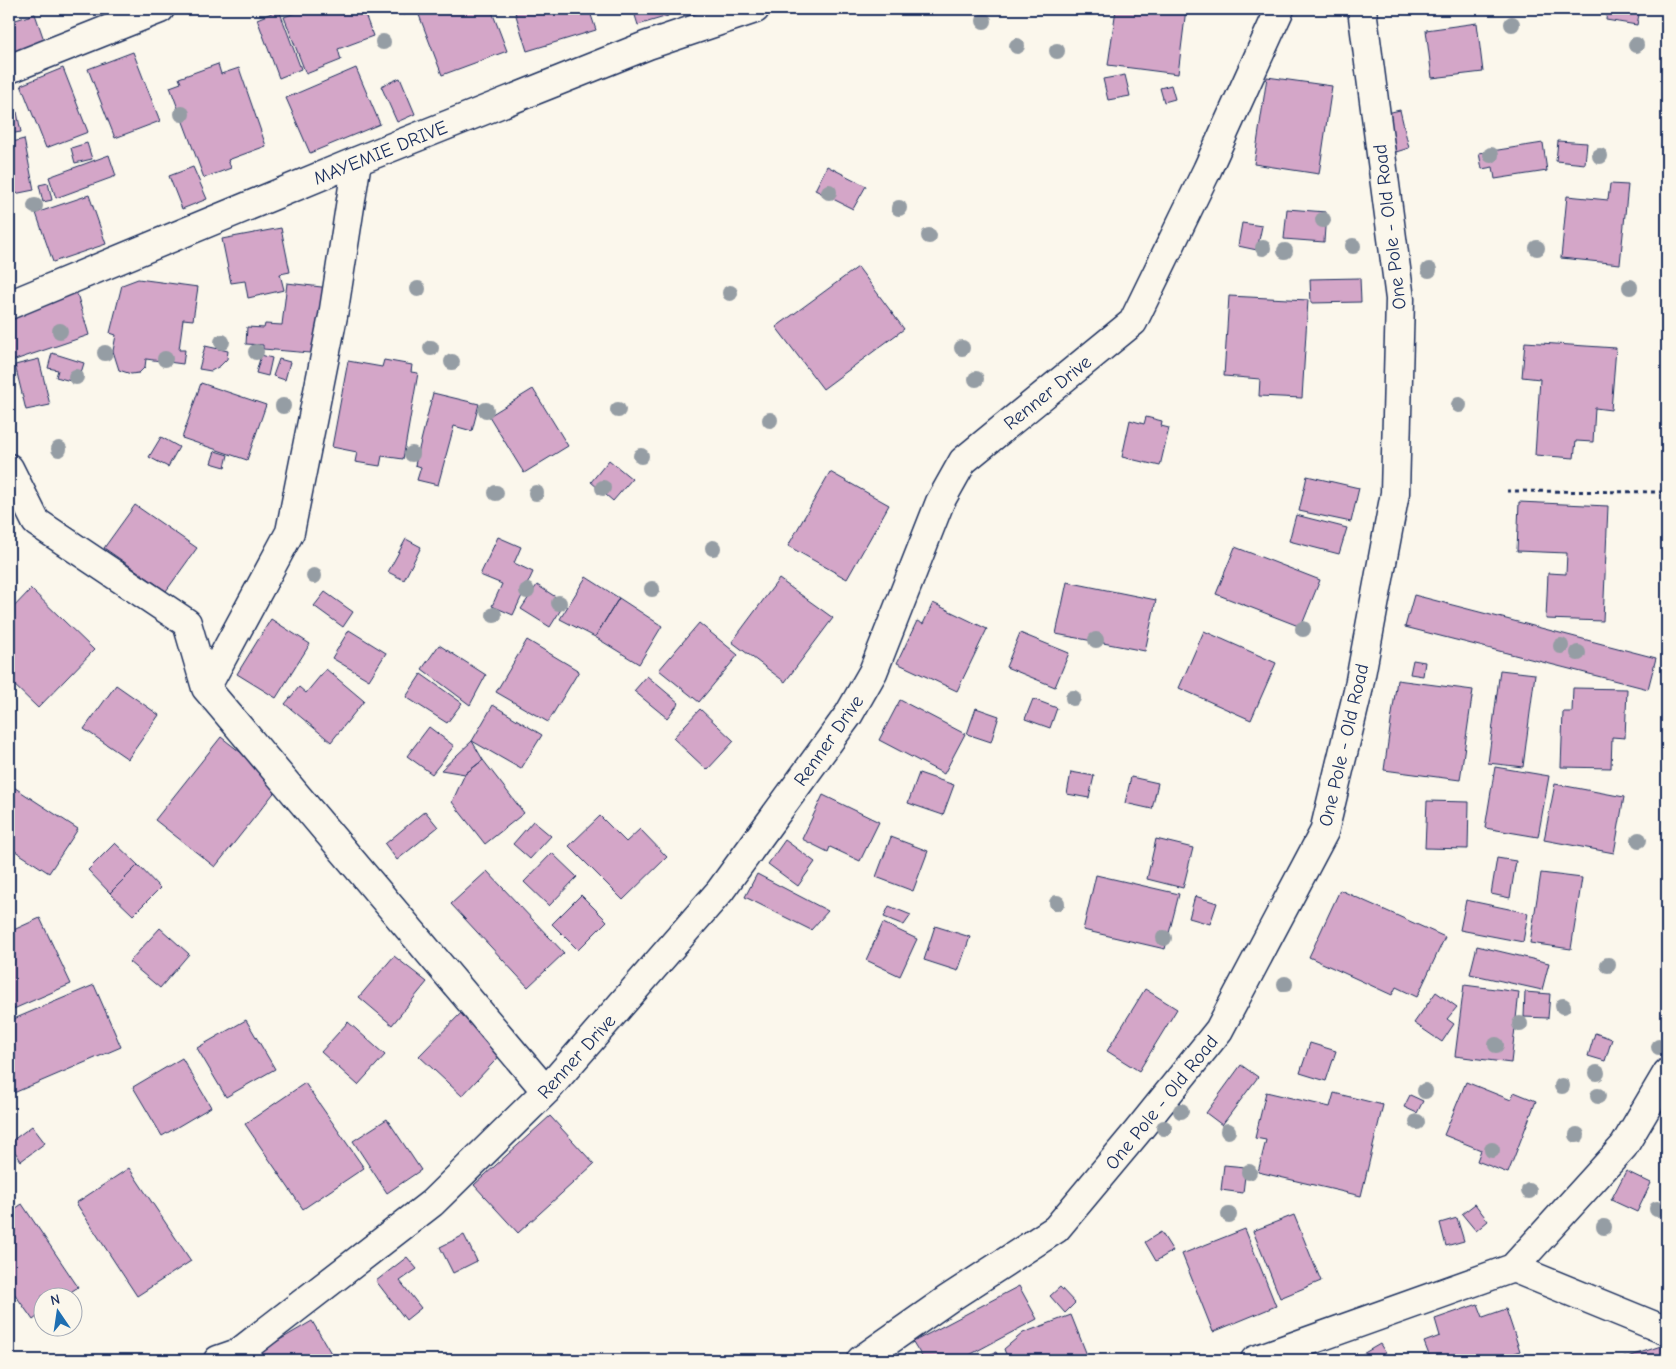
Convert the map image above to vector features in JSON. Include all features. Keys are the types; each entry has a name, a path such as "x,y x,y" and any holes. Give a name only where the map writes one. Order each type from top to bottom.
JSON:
{"street":[{"path":"9,69 160,9"},
{"name":"MAYEMIE DRIVE","path":"9,305 357,161 648,45 756,9"},
{"name":"Renner Drive","path":"218,1360 238,1353 432,1203 546,1091 720,892 850,714 873,672 940,502 963,461 1133,322 1207,170 1280,9"},
{"name":"One Pole - Old Road","path":"862,1360 948,1299 1056,1229 1137,1132 1218,1030 1324,832 1358,691 1395,494 1400,299 1362,9"},
{"path":"206,688 290,532 333,316 357,161"},
{"path":"9,468 36,522 187,623 206,688 546,1091"},
{"path":"1255,1360 1513,1268 1624,1146 1667,1073"},
{"path":"1513,1268 1667,1331"}],"path":[{"path":"1506,491 1667,492"}],"building":[{"path":"306,9 310,11 316,9 363,9 373,36 338,49 341,60 306,74 284,17"},
{"path":"400,9 419,9 403,15"},
{"path":"436,9 491,9 507,51 442,75 419,15"},
{"path":"514,9 589,9 596,30 527,51"},
{"path":"633,9 666,9 668,16 638,25"},
{"path":"1116,9 1186,9 1178,74 1108,65"},
{"path":"1607,9 1640,9 1637,25 1606,20"},
{"path":"279,10 301,69 279,78 257,19"},
{"path":"35,14 45,43 9,55 9,22"},
{"path":"1477,23 1483,72 1432,78 1426,30"},
{"path":"133,52 160,121 115,138 88,69"},
{"path":"218,64 221,74 239,68 266,146 228,160 231,168 204,178 170,87 181,83 179,78"},
{"path":"63,68 88,132 46,148 21,85"},
{"path":"356,68 380,124 310,153 286,98"},
{"path":"1125,75 1130,96 1108,100 1103,79"},
{"path":"1267,77 1332,86 1319,174 1254,164"},
{"path":"400,78 415,114 397,122 381,86"},
{"path":"1171,85 1175,99 1164,102 1160,88"},
{"path":"1400,110 1409,148 1396,152 1387,113"},
{"path":"17,112 21,132 9,134 9,113"},
{"path":"24,139 34,190 9,195 9,143"},
{"path":"1558,141 1587,143 1585,164 1556,161"},
{"path":"87,143 92,159 75,163 71,148"},
{"path":"1543,143 1547,171 1495,179 1493,167 1482,169 1479,153"},
{"path":"109,155 116,176 56,198 49,177"},
{"path":"827,166 866,186 853,209 815,190"},
{"path":"193,167 207,199 182,209 169,176"},
{"path":"48,183 52,200 43,202 39,185"},
{"path":"1610,184 1628,185 1620,264 1561,258 1567,196 1608,200"},
{"path":"89,195 106,244 53,262 36,213"},
{"path":"1287,209 1326,212 1324,242 1284,239"},
{"path":"1242,223 1262,226 1257,250 1238,246"},
{"path":"281,228 290,272 280,274 284,290 248,298 245,281 231,283 222,239"},
{"path":"858,267 904,329 823,389 776,327"},
{"path":"1360,278 1361,302 1311,303 1310,279"},
{"path":"138,279 198,287 193,320 183,319 179,350 185,350 183,364 146,359 145,367 139,373 131,374 119,370 113,351 116,335 110,333 122,285"},
{"path":"287,283 330,288 322,354 263,349 263,345 246,344 247,327 264,328 265,324 282,325"},
{"path":"76,290 89,335 9,362 9,315"},
{"path":"1229,296 1308,300 1302,398 1259,396 1260,379 1224,376"},
{"path":"1525,342 1616,348 1611,410 1595,408 1593,442 1576,441 1574,458 1535,455 1540,379 1522,377"},
{"path":"205,346 228,351 227,359 211,371 199,369"},
{"path":"52,353 84,363 78,383 56,377 58,370 48,368"},
{"path":"261,355 272,358 268,376 256,373"},
{"path":"39,359 50,405 26,410 15,365"},
{"path":"279,359 290,362 285,380 273,376"},
{"path":"384,360 412,365 411,372 418,373 403,459 382,456 380,466 355,462 357,452 332,447 348,361 382,367"},
{"path":"201,383 266,405 247,460 182,438"},
{"path":"533,389 568,446 524,473 489,416"},
{"path":"433,393 479,404 472,431 454,426 438,485 417,480 421,467 415,465"},
{"path":"1146,417 1162,421 1161,426 1169,428 1160,466 1122,457 1130,420 1144,424"},
{"path":"161,437 179,447 168,467 149,457"},
{"path":"215,451 228,455 225,467 211,463"},
{"path":"609,460 632,479 613,501 591,482"},
{"path":"830,472 889,505 847,579 788,546"},
{"path":"1307,476 1359,488 1351,522 1299,511"},
{"path":"1519,502 1608,506 1603,621 1546,619 1548,573 1566,574 1567,553 1517,551"},
{"path":"135,505 197,548 166,591 104,548"},
{"path":"1296,515 1347,528 1339,554 1289,541"},
{"path":"498,537 521,547 514,563 533,572 513,615 492,606 502,584 480,575"},
{"path":"406,539 421,547 404,580 388,572"},
{"path":"1235,547 1320,580 1301,627 1216,594"},
{"path":"586,577 619,598 595,637 560,619"},
{"path":"779,579 833,618 785,682 732,642"},
{"path":"1067,582 1156,600 1145,651 1056,634"},
{"path":"537,585 565,603 550,627 521,609"},
{"path":"31,589 94,650 38,708 9,680 9,612"},
{"path":"325,592 353,612 343,627 314,606"},
{"path":"1414,595 1656,658 1648,689 1405,627"},
{"path":"619,598 662,626 639,664 595,637"},
{"path":"933,603 987,629 957,691 897,663 917,621 923,624"},
{"path":"271,619 310,644 276,698 237,674"},
{"path":"699,623 738,655 699,702 659,670"},
{"path":"349,630 386,653 369,680 332,658"},
{"path":"1204,631 1276,663 1251,720 1179,688"},
{"path":"1020,633 1069,653 1055,687 1006,667"},
{"path":"527,640 579,671 548,722 496,692"},
{"path":"439,645 486,675 470,705 422,669"},
{"path":"1413,660 1425,662 1423,676 1410,674"},
{"path":"326,669 364,701 331,742 285,704 299,687 306,693"},
{"path":"1500,670 1535,674 1523,767 1488,763"},
{"path":"421,674 462,703 447,723 406,697"},
{"path":"647,676 679,703 667,718 634,691"},
{"path":"1397,680 1473,690 1460,780 1384,770"},
{"path":"116,685 159,715 128,759 84,729"},
{"path":"1573,688 1627,689 1625,738 1612,737 1611,768 1561,767 1563,712 1572,712"},
{"path":"1033,699 1057,708 1050,728 1025,719"},
{"path":"900,700 965,734 944,774 879,740"},
{"path":"493,705 542,735 521,769 472,741"},
{"path":"976,708 999,716 991,742 967,734"},
{"path":"700,709 734,741 707,770 673,738"},
{"path":"429,727 454,746 432,774 407,756"},
{"path":"221,737 281,784 215,867 155,820"},
{"path":"472,741 483,760 465,774 441,770"},
{"path":"483,760 524,813 485,844 452,802 465,774"},
{"path":"1495,767 1549,776 1538,837 1485,828"},
{"path":"1071,772 1094,776 1089,798 1067,794"},
{"path":"919,773 954,785 943,815 908,803"},
{"path":"1131,777 1158,783 1152,809 1125,803"},
{"path":"9,784 78,829 49,873 9,847"},
{"path":"1555,784 1624,797 1614,853 1544,840"},
{"path":"823,795 879,822 860,861 830,847 828,852 802,839"},
{"path":"1427,801 1469,802 1468,849 1425,848"},
{"path":"425,811 438,827 397,860 385,844"},
{"path":"600,816 626,842 640,829 667,857 623,900 569,846"},
{"path":"533,821 551,836 530,859 513,844"},
{"path":"891,837 928,851 913,891 876,877"},
{"path":"1156,839 1193,848 1183,888 1147,879"},
{"path":"785,840 815,862 798,886 768,864"},
{"path":"115,843 138,865 110,893 88,870"},
{"path":"552,853 577,877 549,906 524,882"},
{"path":"1497,858 1516,861 1510,898 1491,894"},
{"path":"138,865 160,888 133,915 110,893"},
{"path":"487,871 564,953 528,987 451,904"},
{"path":"1541,873 1582,878 1571,949 1530,943"},
{"path":"757,874 828,911 811,930 745,897"},
{"path":"1096,875 1179,894 1165,949 1083,930"},
{"path":"1340,890 1445,937 1417,997 1396,987 1392,995 1309,957"},
{"path":"581,895 607,921 578,950 552,924"},
{"path":"1195,896 1217,903 1210,924 1189,918"},
{"path":"1466,900 1528,913 1523,942 1460,930"},
{"path":"889,906 911,915 904,925 884,917"},
{"path":"40,918 71,984 9,1011 9,932"},
{"path":"883,923 917,939 900,976 866,960"},
{"path":"935,926 970,937 958,971 924,960"},
{"path":"160,928 189,954 160,988 129,962"},
{"path":"1477,946 1549,963 1542,990 1470,974"},
{"path":"394,956 427,982 392,1025 359,997"},
{"path":"94,985 121,1047 9,1095 9,1021"},
{"path":"1464,985 1519,992 1511,1063 1455,1056"},
{"path":"1145,989 1177,1009 1139,1071 1107,1051"},
{"path":"1436,992 1457,1007 1447,1019 1454,1024 1442,1042 1414,1023"},
{"path":"1525,992 1550,994 1548,1018 1524,1017"},
{"path":"465,1009 507,1048 462,1096 419,1056"},
{"path":"246,1020 275,1069 226,1097 197,1048"},
{"path":"348,1022 385,1055 358,1085 321,1052"},
{"path":"1595,1033 1612,1039 1605,1061 1588,1056"},
{"path":"1310,1043 1336,1051 1326,1081 1300,1073"},
{"path":"182,1058 211,1107 162,1136 133,1087"},
{"path":"1241,1065 1258,1077 1222,1125 1206,1113"},
{"path":"1466,1082 1511,1100 1514,1092 1536,1101 1508,1173 1477,1161 1481,1150 1444,1135"},
{"path":"305,1083 364,1168 303,1209 245,1124"},
{"path":"1266,1092 1330,1107 1334,1093 1383,1105 1361,1196 1258,1172 1266,1140 1255,1138"},
{"path":"1410,1095 1423,1101 1417,1113 1404,1107"},
{"path":"550,1116 594,1164 518,1233 474,1185"},
{"path":"387,1119 421,1170 387,1193 353,1141"},
{"path":"32,1126 45,1143 21,1161 9,1143"},
{"path":"1224,1165 1246,1167 1243,1193 1221,1190"},
{"path":"129,1168 191,1261 137,1296 76,1203"},
{"path":"1626,1171 1651,1183 1637,1212 1611,1200"},
{"path":"22,1204 77,1286 32,1286 32,1319 9,1286 9,1213"},
{"path":"1475,1204 1488,1221 1476,1231 1462,1214"},
{"path":"1294,1215 1321,1281 1280,1298 1253,1231"},
{"path":"1457,1218 1464,1241 1446,1246 1440,1223"},
{"path":"1245,1229 1276,1306 1213,1332 1182,1254"},
{"path":"1161,1232 1173,1251 1156,1261 1145,1242"},
{"path":"464,1235 477,1261 453,1273 440,1247"},
{"path":"407,1257 417,1269 400,1281 421,1308 406,1320 376,1281"},
{"path":"1019,1286 1037,1319 960,1360 924,1360 913,1342"},
{"path":"1060,1287 1075,1303 1065,1313 1050,1296"},
{"path":"1478,1304 1483,1317 1506,1309 1520,1351 1498,1360 1431,1360 1424,1342 1440,1336 1435,1319"},
{"path":"1071,1315 1089,1360 1008,1360 1004,1349 1023,1333"},
{"path":"312,1321 335,1360 263,1360 259,1352"},
{"path":"1380,1344 1390,1360 1354,1359"},
{"path":"1661,1346 1666,1360 1618,1360"},
{"path":"996,1352 1000,1360 976,1360"}]}
